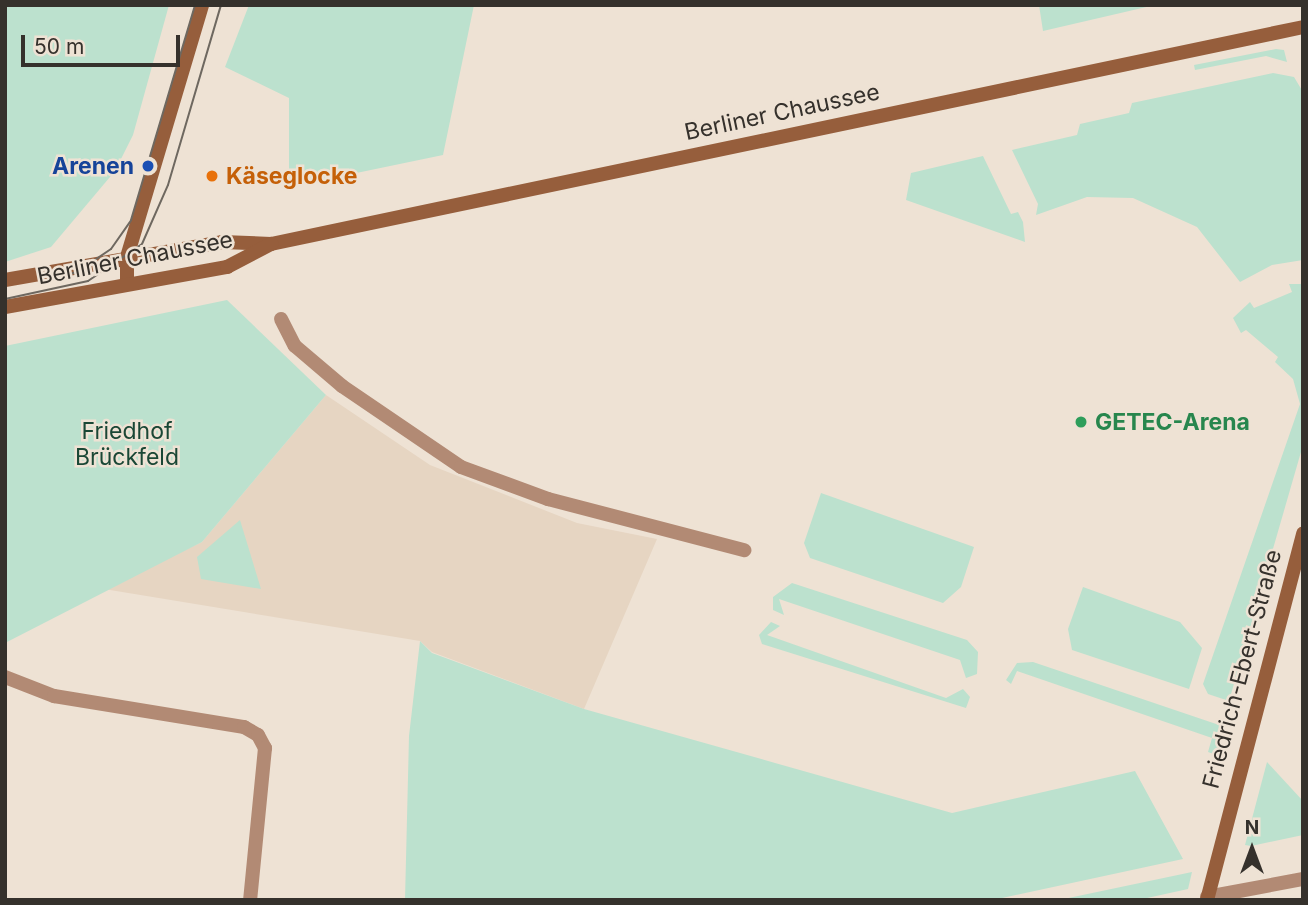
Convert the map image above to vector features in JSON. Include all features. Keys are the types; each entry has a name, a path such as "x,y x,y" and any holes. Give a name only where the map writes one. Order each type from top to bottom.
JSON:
{"main road":[{"path":"127,284 127,257 202,5"},
{"name":"Berliner Chaussee","path":"5,280 222,242 271,244 1303,27"},
{"name":"Berliner Chaussee","path":"5,307 227,267 271,244"},
{"name":"Friedrich-Ebert-Straße","path":"1207,898 1303,533"}],"street":[{"path":"281,319 295,346 342,386 461,467 548,499 744,550"},
{"path":"5,677 54,696 244,727 258,735 265,748 250,900"},
{"path":"1207,898 1303,879"}],"shaded area":[{"path":"326,395 430,465 577,523 657,539 584,709 432,652 420,641 104,589 202,542"}],"green space":[{"path":"5,5 169,5 133,135 115,171 51,247 5,262"},
{"path":"249,5 474,5 443,155 289,187 289,98 225,67"},
{"path":"1039,5 1155,5 1043,31"},
{"path":"1276,49 1284,50 1287,62 1266,56 1195,70 1194,65"},
{"path":"1273,73 1294,77 1303,92 1303,260 1272,265 1240,282 1197,227 1133,198 1087,197 1036,215 1038,204 1012,150 1077,135 1080,124 1129,113 1132,103"},
{"path":"983,156 1011,214 1018,212 1023,222 1025,242 906,200 911,173"},
{"path":"1289,284 1303,284 1303,445 1229,701 1208,694 1203,684 1300,404 1293,379 1275,362 1278,357 1246,330 1241,333 1233,318 1250,302 1254,308 1292,292"},
{"name":"Friedhof Brückfeld","path":"227,300 326,395 202,542 5,643 5,346"},
{"path":"821,493 974,547 961,587 943,603 810,558 804,543"},
{"path":"240,520 261,589 201,579 197,557"},
{"path":"792,583 967,640 978,652 977,674 966,678 960,660 779,599 784,615 773,610 773,597"},
{"path":"1083,587 1180,622 1202,648 1189,689 1072,650 1068,629"},
{"path":"771,622 780,626 767,635 946,698 963,689 970,697 966,708 762,644 759,635"},
{"path":"420,641 432,653 584,709 952,813 1135,771 1183,859 993,900 405,900 409,736"},
{"path":"1033,662 1225,727 1219,756 1208,752 1212,738 1017,671 1011,684 1006,680 1017,663"},
{"path":"1267,762 1303,801 1303,835 1245,845"},
{"path":"1192,872 1188,889 1138,900 1059,900"}],"tram line":[{"path":"46,282 77,272 111,249 131,220 195,5"},
{"path":"5,299 88,281 142,244 168,185 221,5"}],"place":[{"name":"Arenen","path":"148,166"},
{"name":"Käseglocke","path":"212,176"},
{"name":"GETEC-Arena","path":"1081,422"}]}
